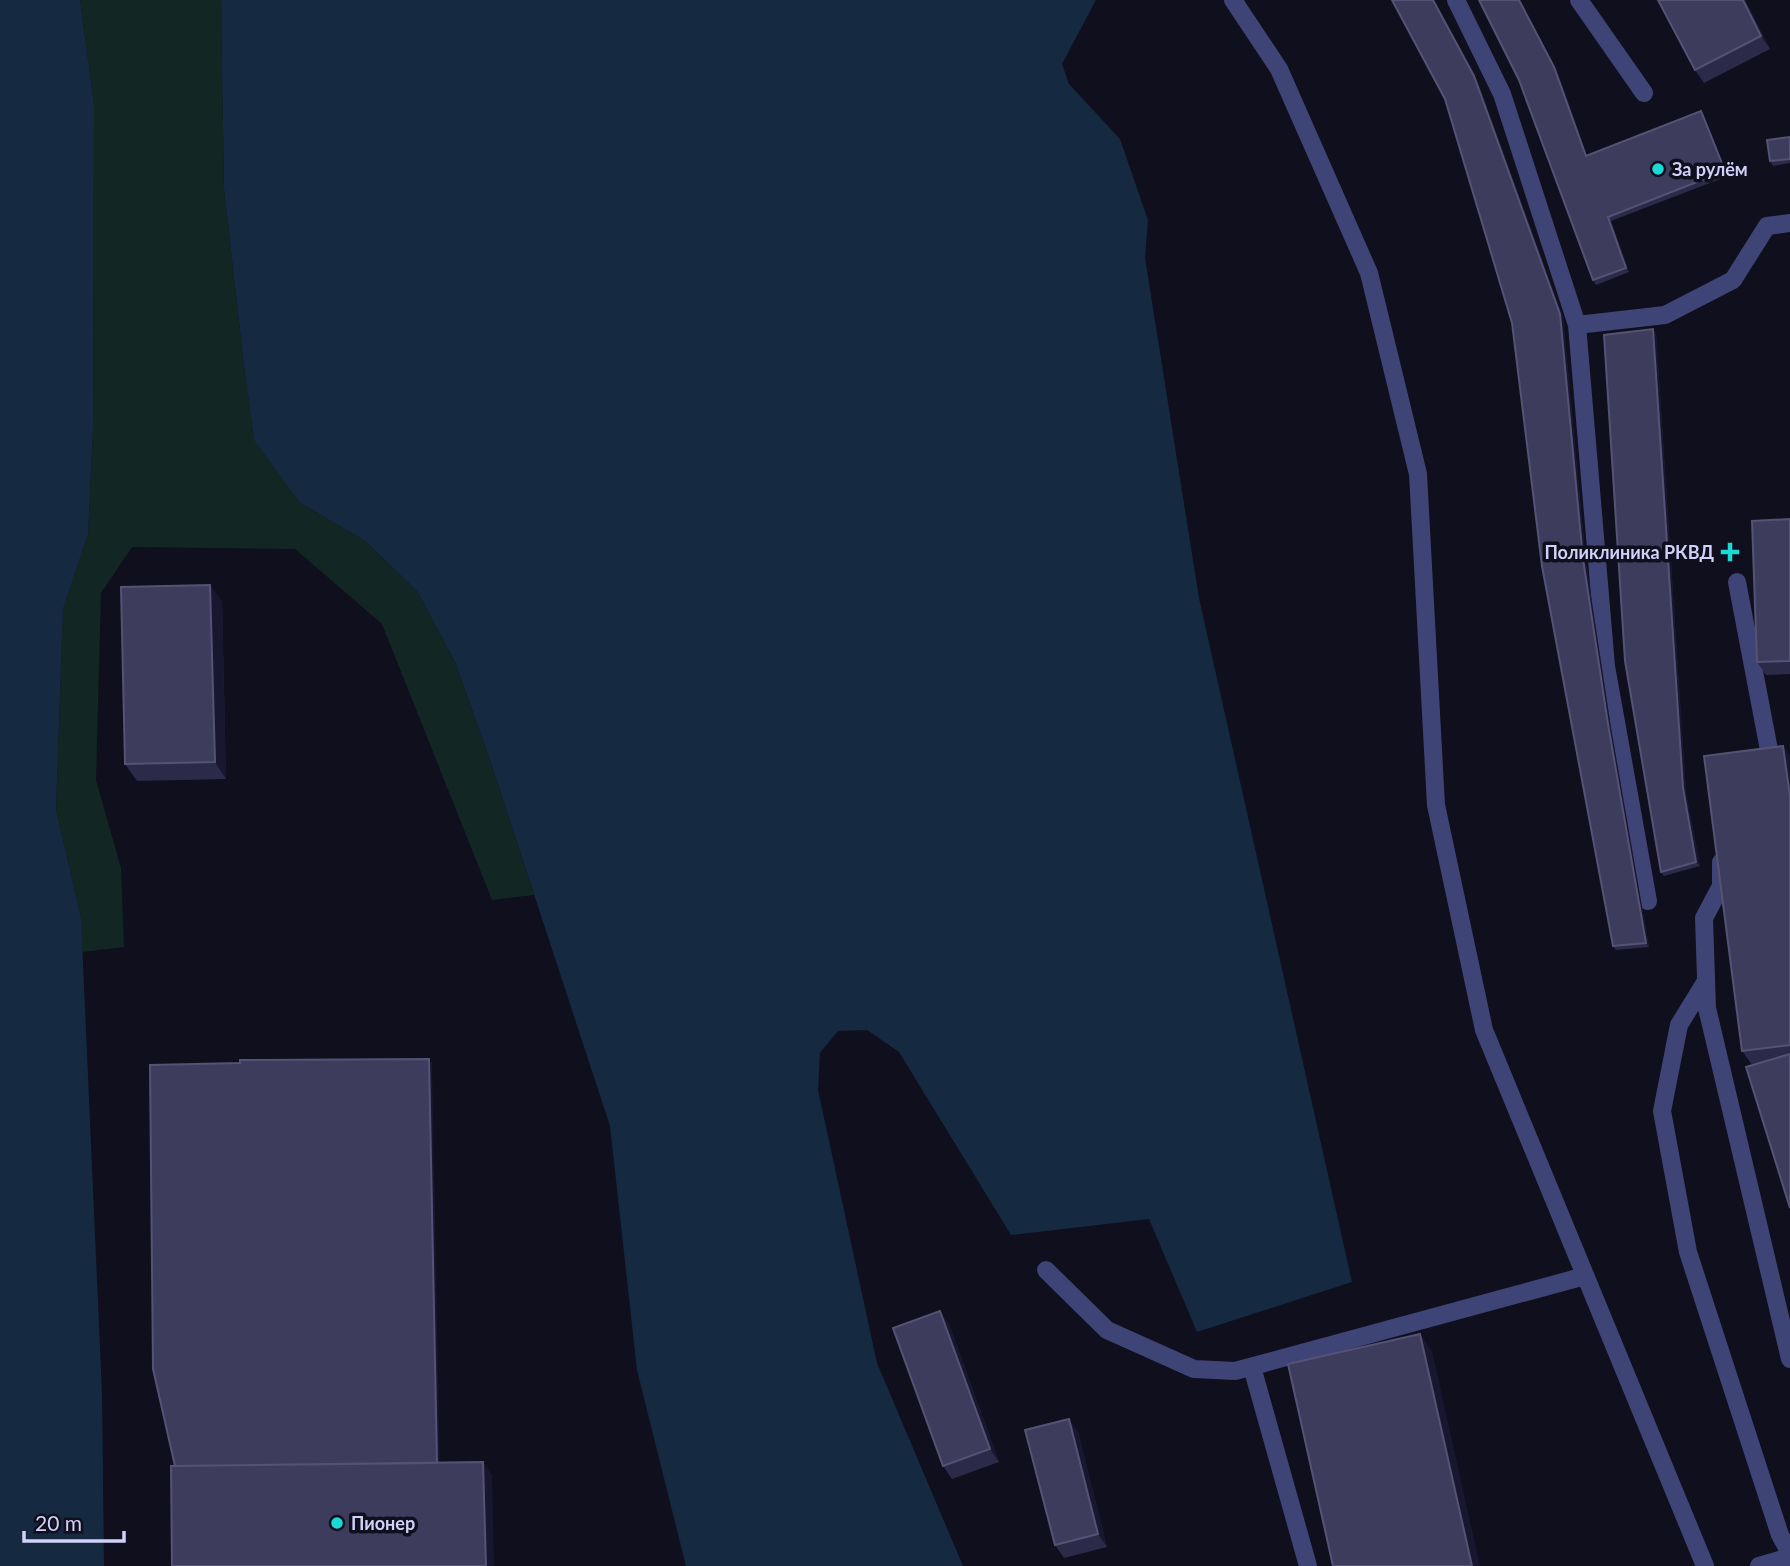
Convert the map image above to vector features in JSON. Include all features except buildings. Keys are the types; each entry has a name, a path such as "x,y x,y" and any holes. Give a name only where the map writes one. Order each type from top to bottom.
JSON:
{"lane":[{"path":"1233,0 1279,69 1369,273 1418,474 1436,805 1484,1030 1705,1566"},
{"path":"1456,0 1502,94 1577,325 1606,666 1648,901"},
{"path":"1579,0 1644,93"},
{"path":"1577,325 1665,315 1733,280 1767,226 1790,223"},
{"path":"1737,582 1763,750 1790,747"},
{"path":"1721,847 1721,886 1704,918 1707,1008 1790,1359"},
{"path":"1706,981 1679,1025 1662,1111 1688,1252 1780,1535 1790,1555 1759,1566"},
{"path":"1046,1270 1107,1330 1194,1369 1235,1371 1585,1276"},
{"path":"1252,1367 1308,1566"}],"green space":[{"path":"80,0 221,0 224,189 254,439 299,502 365,541 417,591 455,662 534,895 492,900 382,624 295,549 132,547 101,593 96,780 121,868 124,947 82,952 81,918 56,809 63,609 88,534 93,428 94,104"}],"water":[{"path":"0,0 80,0 94,104 93,428 88,534 63,609 56,809 81,918 102,1393 104,1566 0,1566"},
{"path":"221,0 1096,0 1062,64 1069,84 1120,139 1148,220 1145,258 1199,598 1352,1282 1197,1332 1149,1219 1011,1235 899,1052 867,1030 838,1031 820,1053 818,1090 877,1363 963,1566 686,1566 637,1370 610,1126 488,754 455,662 417,591 365,541 299,502 254,440 224,189"}],"place":[{"name":"За рулём","path":"1658,169"},
{"name":"Поликлиника РКВД","path":"1730,552"},
{"name":"Пионер","path":"337,1523"}]}
